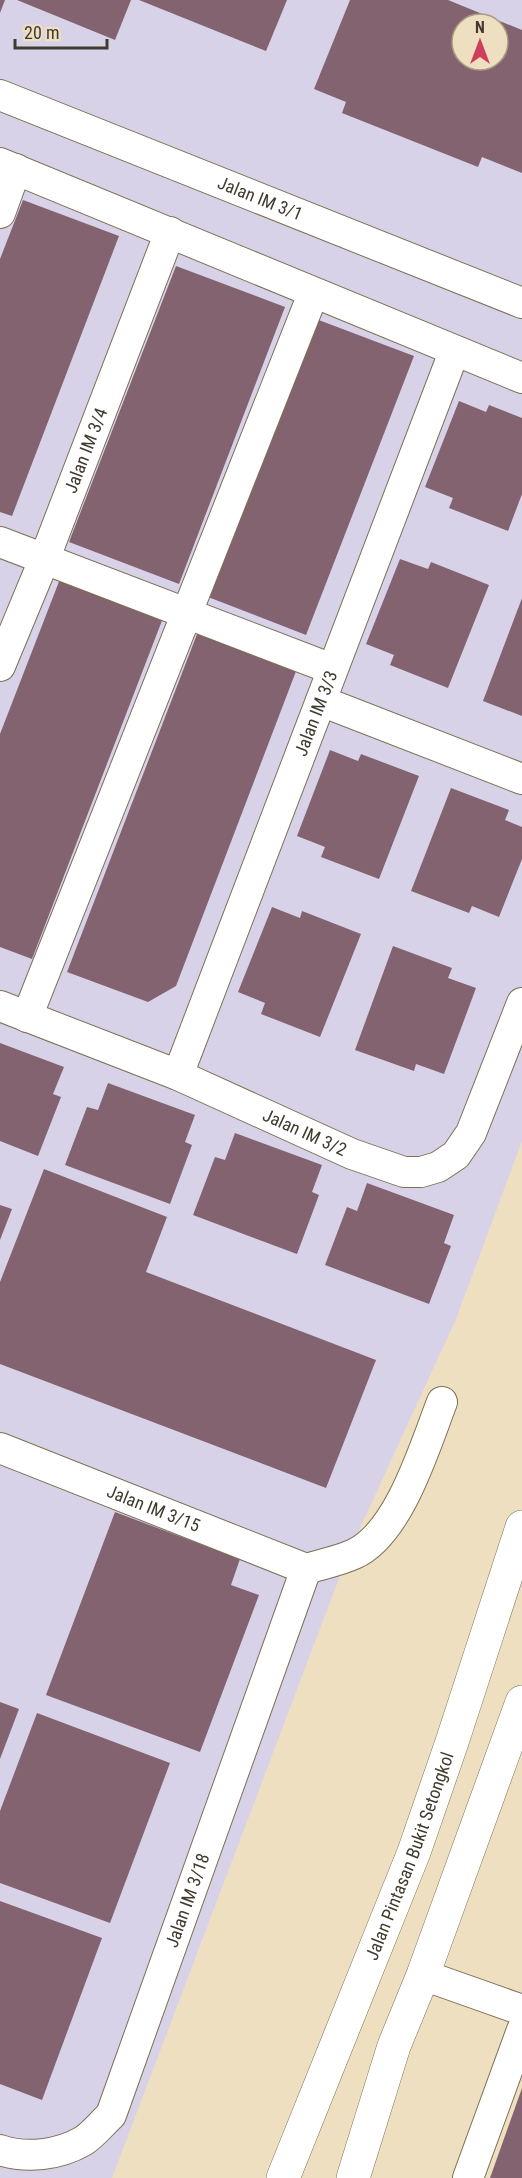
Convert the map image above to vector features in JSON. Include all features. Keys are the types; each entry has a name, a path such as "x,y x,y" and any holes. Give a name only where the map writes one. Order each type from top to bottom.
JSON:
{"main road":[{"name":"Jalan Pintasan Bukit Setongkol","path":"283,2178 414,1852 522,1527"},
{"path":"353,2178 394,2046 423,1975 522,1702"}],"street":[{"name":"Jalan IM 3/1","path":"0,95 522,303"},
{"path":"0,213 8,166 170,232 313,294 522,378"},
{"name":"Jalan IM 3/4","path":"0,666 44,560 170,232"},
{"path":"27,1017 313,294"},
{"name":"Jalan IM 3/3","path":"178,1075 454,352"},
{"path":"0,542 332,669"},
{"path":"321,701 522,779"},
{"name":"Jalan IM 3/2","path":"0,1006 178,1075 352,1154 404,1172 421,1172 438,1167 456,1155 471,1133 522,1003"},
{"path":"306,1569 356,1554 379,1535 402,1503 442,1402"},
{"name":"Jalan IM 3/15","path":"0,1448 306,1569"},
{"name":"Jalan IM 3/18","path":"0,2150 10,2154 50,2154 84,2141 111,2115 306,1569"},
{"path":"423,1975 522,2010"},
{"path":"468,2178 522,2030"}],"shaded area":[{"path":"0,0 522,0 522,1141 456,1319 349,1552 112,2178 0,2178"}],"building":[{"path":"0,0 5,0 0,13"},
{"path":"17,0 131,0 115,40"},
{"path":"139,0 287,0 266,51"},
{"path":"350,0 448,0 478,12 450,12 450,72 510,72 510,25 522,30 522,173 482,157 478,167 342,113 346,102 314,89"},
{"path":"23,200 119,236 12,516 0,512 0,259"},
{"path":"176,266 285,307 179,584 69,542"},
{"path":"316,319 414,356 306,635 208,597"},
{"path":"459,401 486,412 489,405 522,418 522,494 508,531 449,508 453,498 425,487"},
{"path":"400,559 428,569 431,562 489,585 448,688 390,665 394,655 366,644"},
{"path":"60,579 163,618 32,959 0,947 0,734"},
{"path":"522,598 522,716 483,701"},
{"path":"199,629 298,666 176,986 148,1002 67,972"},
{"path":"330,750 358,761 361,754 419,776 379,879 321,857 325,847 297,836"},
{"path":"451,788 509,810 505,820 522,827 522,859 499,917 472,906 469,913 411,891"},
{"path":"272,907 300,918 302,911 361,934 320,1037 261,1014 265,1003 238,992"},
{"path":"393,946 452,968 448,978 476,988 444,1074 416,1064 414,1071 355,1050"},
{"path":"0,1043 64,1067 53,1094 61,1097 38,1156 0,1141"},
{"path":"108,1083 195,1115 185,1142 192,1145 170,1204 65,1165 87,1107 98,1110"},
{"path":"235,1133 322,1165 312,1192 319,1195 297,1254 193,1215 215,1157 225,1160"},
{"path":"44,1169 167,1217 146,1272 376,1360 326,1488 0,1364 0,1282"},
{"path":"367,1183 454,1215 444,1243 451,1246 429,1304 325,1265 347,1207 357,1211"},
{"path":"0,1205 12,1209 0,1240"},
{"path":"115,1512 240,1559 231,1585 259,1595 200,1752 46,1695"},
{"path":"0,1702 19,1709 0,1759"},
{"path":"37,1713 170,1763 110,1923 0,1883 0,1811"},
{"path":"0,1901 102,1938 42,2100 0,2084"},
{"path":"522,2088 522,2178 490,2178"}]}
